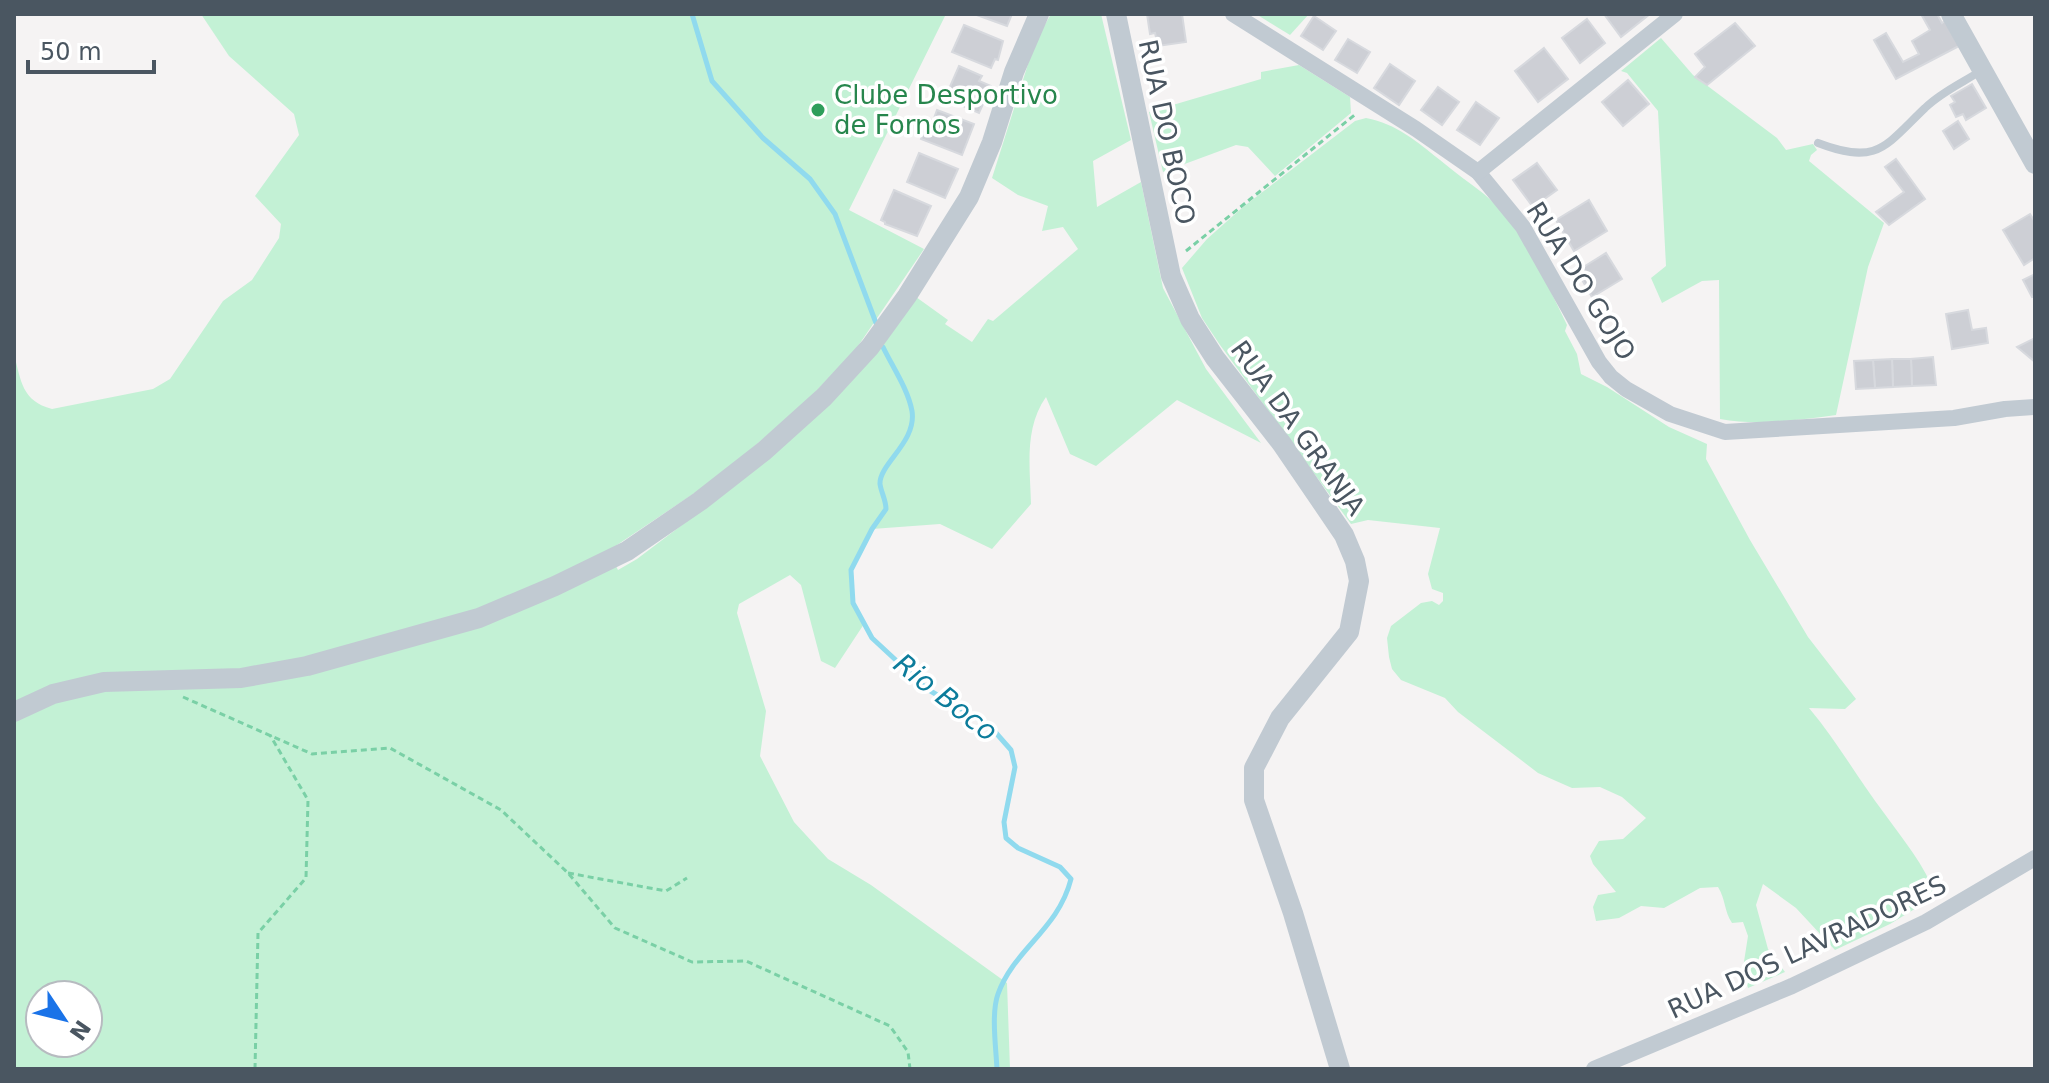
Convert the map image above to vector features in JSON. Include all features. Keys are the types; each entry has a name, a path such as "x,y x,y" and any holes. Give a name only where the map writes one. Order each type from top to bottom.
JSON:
{"street":[{"path":"14,712 53,694 104,682 241,678 307,666 479,618 627,551 700,501 764,451 824,397 870,347 922,273 969,197 992,142 1014,72 1039,14"},
{"name":"RUA DO BOCO","path":"1116,14 1168,260"},
{"name":"RUA DO GOJO","path":"1233,14 1368,98 1478,172 1523,227 1599,362 1626,389 1670,414 1725,432 1954,418 2035,407"},
{"path":"1478,172 1675,14"},
{"path":"1951,14 2035,164"},
{"name":"RUA DA GRANJA","path":"1168,260 1171,276 1190,319 1215,358 1282,444 1344,535 1355,561 1359,581 1349,632 1280,718 1254,768 1254,800 1293,913 1340,1069"},
{"name":"RUA DOS LAVRADORES","path":"1594,1069 1792,986 1926,922 2035,858"}],"lane":[{"path":"1818,143 1834,149 1870,154 1889,143 1926,107 1982,70"}],"path":[{"path":"1168,260 1182,254 1358,112 1368,98"},
{"path":"167,681 186,701 312,754 390,748 501,810 568,873 615,928 692,962 746,961 890,1026 908,1052 910,1069"},
{"path":"255,1069 258,933 306,878 308,800 270,735"},
{"path":"568,873 666,891 687,878"}],"green space":[{"path":"201,14 946,14 849,210 924,249 856,349 803,405 717,478 608,551 618,570 637,559 752,471 825,408 889,337 916,297 948,320 945,324 972,342 988,319 993,321 1078,249 1063,227 1042,231 1048,206 1018,195 992,178 1035,42 1051,14 1101,14 1131,140 1093,161 1097,207 1141,182 1163,288 1206,369 1261,443 1177,400 1096,466 1070,454 1046,397 1031,435 1031,504 992,549 940,524 872,529 859,554 851,586 864,624 835,668 821,661 801,585 790,575 739,604 737,613 766,711 760,756 794,822 828,859 871,885 1007,983 1010,1069 14,1069 14,354 24,389 34,401 52,409 153,389 170,379 223,301 252,280 279,238 281,224 255,196 299,135 294,114 229,56"},
{"path":"1256,14 1309,14 1290,35"},
{"path":"1661,38 1693,75 1777,138 1786,150 1813,144 1817,150 1809,161 1884,223 1868,267 1836,415 1763,422 1720,419 1719,280 1702,281 1662,303 1651,278 1666,266 1658,111 1627,73 1621,71"},
{"path":"1299,65 1350,97 1351,113 1275,176 1248,147 1236,145 1163,172 1149,112 1261,79 1261,72"},
{"path":"1366,118 1387,124 1414,140 1498,207 1522,238 1541,272 1567,325 1565,331 1577,354 1581,374 1669,427 1707,444 1706,459 1750,540 1808,637 1856,699 1845,709 1809,708 1913,853 1936,896 1890,924 1835,950 1796,908 1763,884 1756,905 1768,949 1785,972 1748,988 1743,968 1748,936 1743,922 1732,923 1718,887 1700,888 1664,908 1641,906 1619,918 1596,921 1593,907 1598,895 1616,892 1590,856 1599,841 1623,839 1646,818 1622,797 1600,787 1572,788 1538,773 1458,712 1445,698 1401,680 1392,669 1387,638 1391,626 1421,603 1432,601 1439,605 1443,601 1443,593 1432,589 1428,574 1440,528 1368,520 1351,524 1202,318 1182,268 1207,239 1243,207 1355,121"}],"building":[{"path":"974,14 1012,14 1007,26"},
{"path":"1147,14 1182,14 1186,42 1158,46 1155,33 1150,34"},
{"path":"1604,14 1650,14 1621,37"},
{"path":"1921,14 1937,14 1942,23 1945,21 1959,46 1896,79 1874,40 1886,33 1903,62 1919,54 1912,41 1930,30"},
{"path":"1314,16 1336,31 1323,50 1301,36"},
{"path":"1587,19 1605,43 1580,63 1562,38"},
{"path":"1735,23 1755,46 1707,85 1695,77 1705,67 1695,54"},
{"path":"964,25 1003,41 998,60 995,59 991,68 952,52"},
{"path":"1348,39 1370,52 1357,73 1335,60"},
{"path":"1544,48 1568,79 1538,102 1515,71"},
{"path":"1390,64 1415,81 1399,105 1374,88"},
{"path":"959,66 982,76 979,81 991,86 979,113 945,98"},
{"path":"1628,80 1649,104 1623,126 1602,102"},
{"path":"1972,84 1986,108 1966,120 1963,114 1956,117 1950,105 1955,102 1951,96"},
{"path":"1438,87 1459,102 1442,125 1421,110"},
{"path":"1476,102 1499,118 1480,145 1457,130"},
{"path":"937,110 974,124 962,155 921,139 929,119 933,121"},
{"path":"1958,121 1969,139 1954,149 1943,131"},
{"path":"919,153 958,169 945,198 907,182"},
{"path":"1896,159 1925,199 1889,225 1876,212 1904,192 1885,167"},
{"path":"1537,163 1557,190 1533,207 1513,180"},
{"path":"894,190 931,206 917,236 881,220"},
{"path":"1589,200 1607,231 1574,251 1556,220"},
{"path":"2030,214 2035,222 2035,258 2024,265 2003,230"},
{"path":"1606,253 1622,279 1592,297 1577,271"},
{"path":"2035,274 2035,296 2032,297 2023,280"},
{"path":"1968,310 1972,330 1986,328 1988,343 1952,349 1946,314"},
{"path":"2035,338 2035,362 2017,347"},
{"path":"1933,357 1936,385 1912,386 1911,359"},
{"path":"1892,359 1911,359 1912,386 1893,387"},
{"path":"1892,359 1893,387 1875,388 1873,360"},
{"path":"1873,360 1875,388 1856,389 1854,361"}],"waterway":[{"name":"Rio Boco","path":"692,14 712,81 763,138 810,179 835,214 876,323"},
{"name":"Rio Boco","path":"883,347 907,394 912,422 904,442 881,476 886,509 851,570 853,603 872,638 927,689 989,725 1011,750 1015,767 1004,822 1006,838 1018,848 1060,867 1071,879 1056,912 1014,964 998,994 994,1021 997,1069"}],"place":[{"name":"Clube Desportivo de Fornos","path":"818,110"}]}
